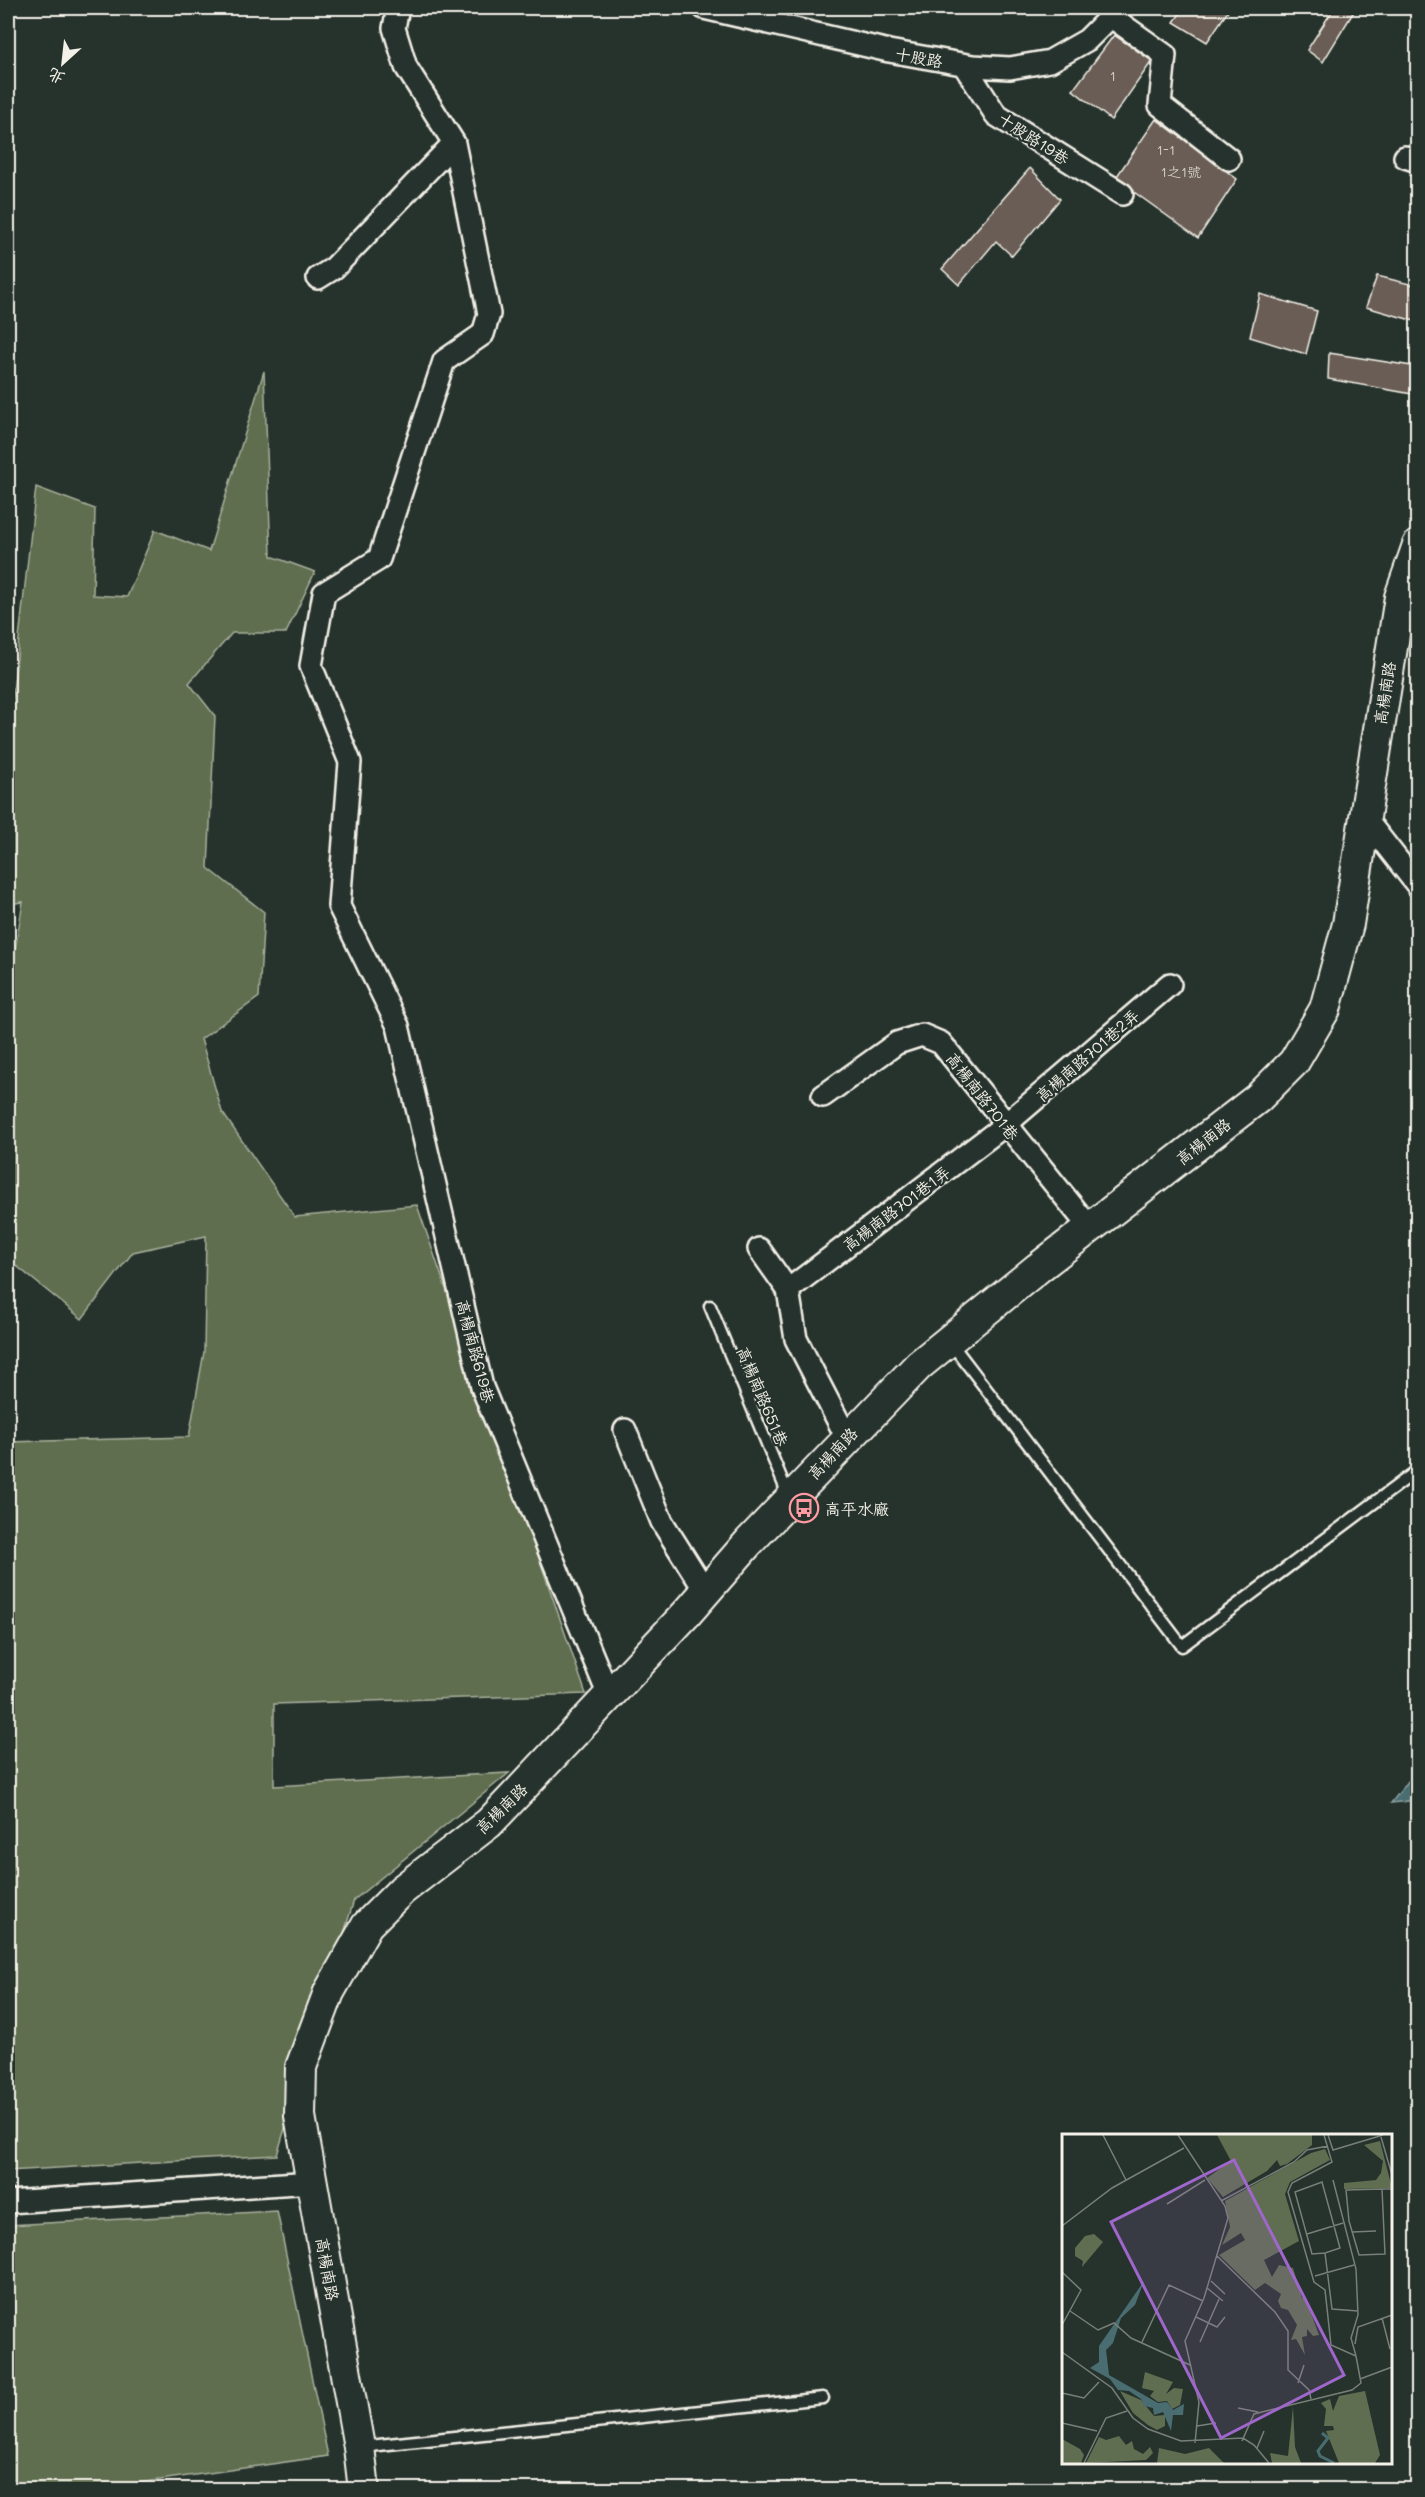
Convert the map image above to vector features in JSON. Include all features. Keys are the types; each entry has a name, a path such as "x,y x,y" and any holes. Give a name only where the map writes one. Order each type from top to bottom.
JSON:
{"street":[{"path":"318,278 334,268 454,143 406,67 394,28 398,8"},
{"name":"十股路","path":"704,8 889,51 964,65 1010,68 1050,62 1087,40 1115,12"},
{"path":"1115,12 1165,55 1160,105 1229,159"},
{"name":"十股路19巷","path":"964,65 996,115 1122,194"},
{"name":"高楊南路619巷","path":"454,143 489,314 483,334 444,361 379,559 324,593 311,666 350,762 339,906 398,1026 482,1387 609,1696"},
{"name":"高楊南路","path":"364,2490 359,2447 300,2116 301,2067 328,1992 367,1925 402,1890 489,1823 706,1592 790,1498 919,1365 1090,1228 1258,1098 1294,1062 1325,1009 1348,924 1400,597 1418,546"},
{"path":"1364,817 1418,886"},
{"name":"高楊南路701巷2弄","path":"1005,1125 1170,984"},
{"name":"高楊南路701巷","path":"823,1096 897,1043 922,1035 941,1043 1090,1228"},
{"name":"高楊南路701巷1弄","path":"788,1290 1005,1125"},
{"path":"759,1249 788,1290 796,1339 847,1438"},
{"path":"625,1430 662,1522 706,1592"},
{"path":"8,2202 313,2182"}],"lane":[{"name":"高楊南路651巷","path":"710,1306 790,1498"},
{"path":"949,1340 1182,1646 1418,1470"},
{"path":"359,2447 823,2398"}],"green space":[{"path":"264,371 271,556 315,572 286,633 232,633 189,683 215,716 208,868 264,912 259,997 201,1039 222,1112 295,1217 417,1205 586,1694 274,1704 274,1786 509,1773 354,1900 277,2155 8,2171 8,1442 189,1437 204,1352 206,1236 133,1252 82,1319 8,1259 8,992 23,902 8,904 8,737 36,487 95,509 93,595 127,597 155,530 209,551"},
{"path":"277,2211 328,2456 97,2489 8,2489 8,2225"}],"water":[{"path":"1417,1770 1417,1800 1391,1803"}],"building":[{"path":"1184,8 1230,8 1207,42 1174,22"},
{"path":"1334,8 1356,8 1323,62 1307,50"},
{"path":"1114,35 1152,61 1111,120 1073,90"},
{"path":"1156,119 1237,179 1198,238 1134,192 1129,184 1117,176"},
{"path":"1030,168 1060,199 1012,256 996,241 959,285 942,269"},
{"path":"1377,276 1418,286 1418,322 1366,307"},
{"path":"1260,294 1317,311 1306,354 1250,337"},
{"path":"1329,353 1418,367 1418,395 1328,379"}],"place":[{"name":"高平水廠","path":"804,1508"}]}
